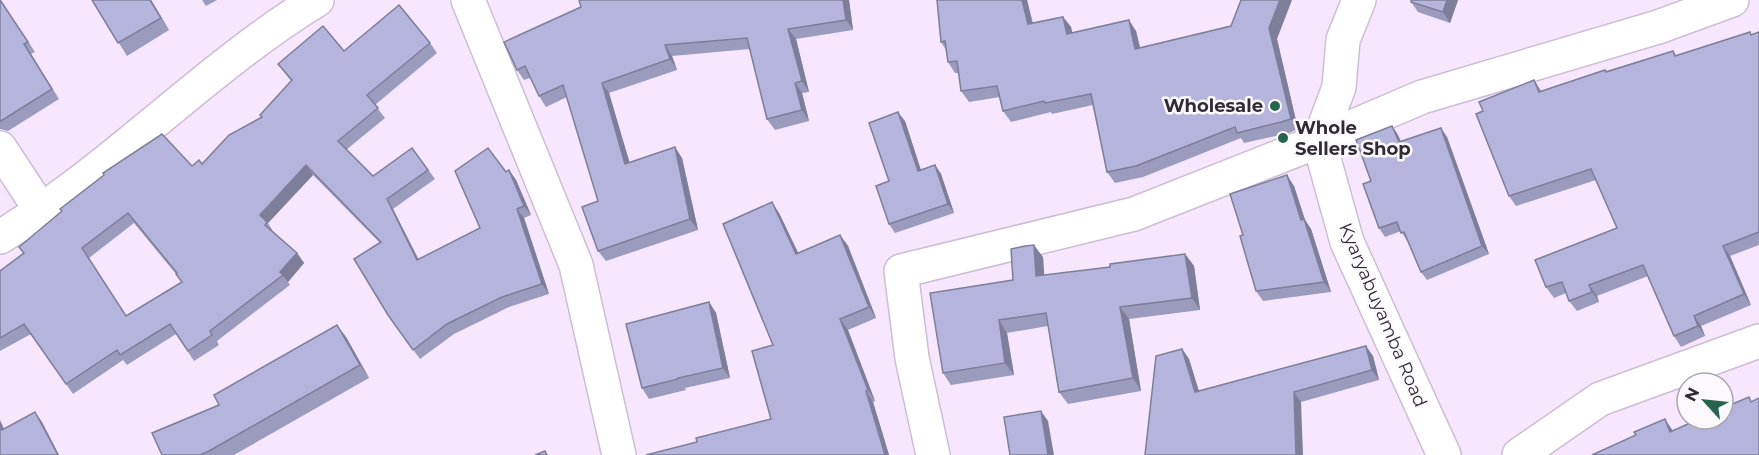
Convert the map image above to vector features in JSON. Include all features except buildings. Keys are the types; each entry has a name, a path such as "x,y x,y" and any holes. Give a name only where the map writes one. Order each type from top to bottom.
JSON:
{"street":[{"path":"0,237 42,212 239,53 317,0"},
{"path":"468,0 576,265 619,455"},
{"path":"1319,141 1339,87 1343,40 1359,0"},
{"path":"933,455 912,358 901,271 1134,214 1319,141 1422,97 1658,27 1732,0"},
{"name":"Kyaryabuyamba Road","path":"1319,141 1347,242 1444,455"},
{"path":"0,148 42,212"},
{"path":"1519,455 1600,399 1759,341"}],"place":[{"name":"Wholesale","path":"1275,106"},
{"name":"Whole Sellers Shop","path":"1283,138"}]}
